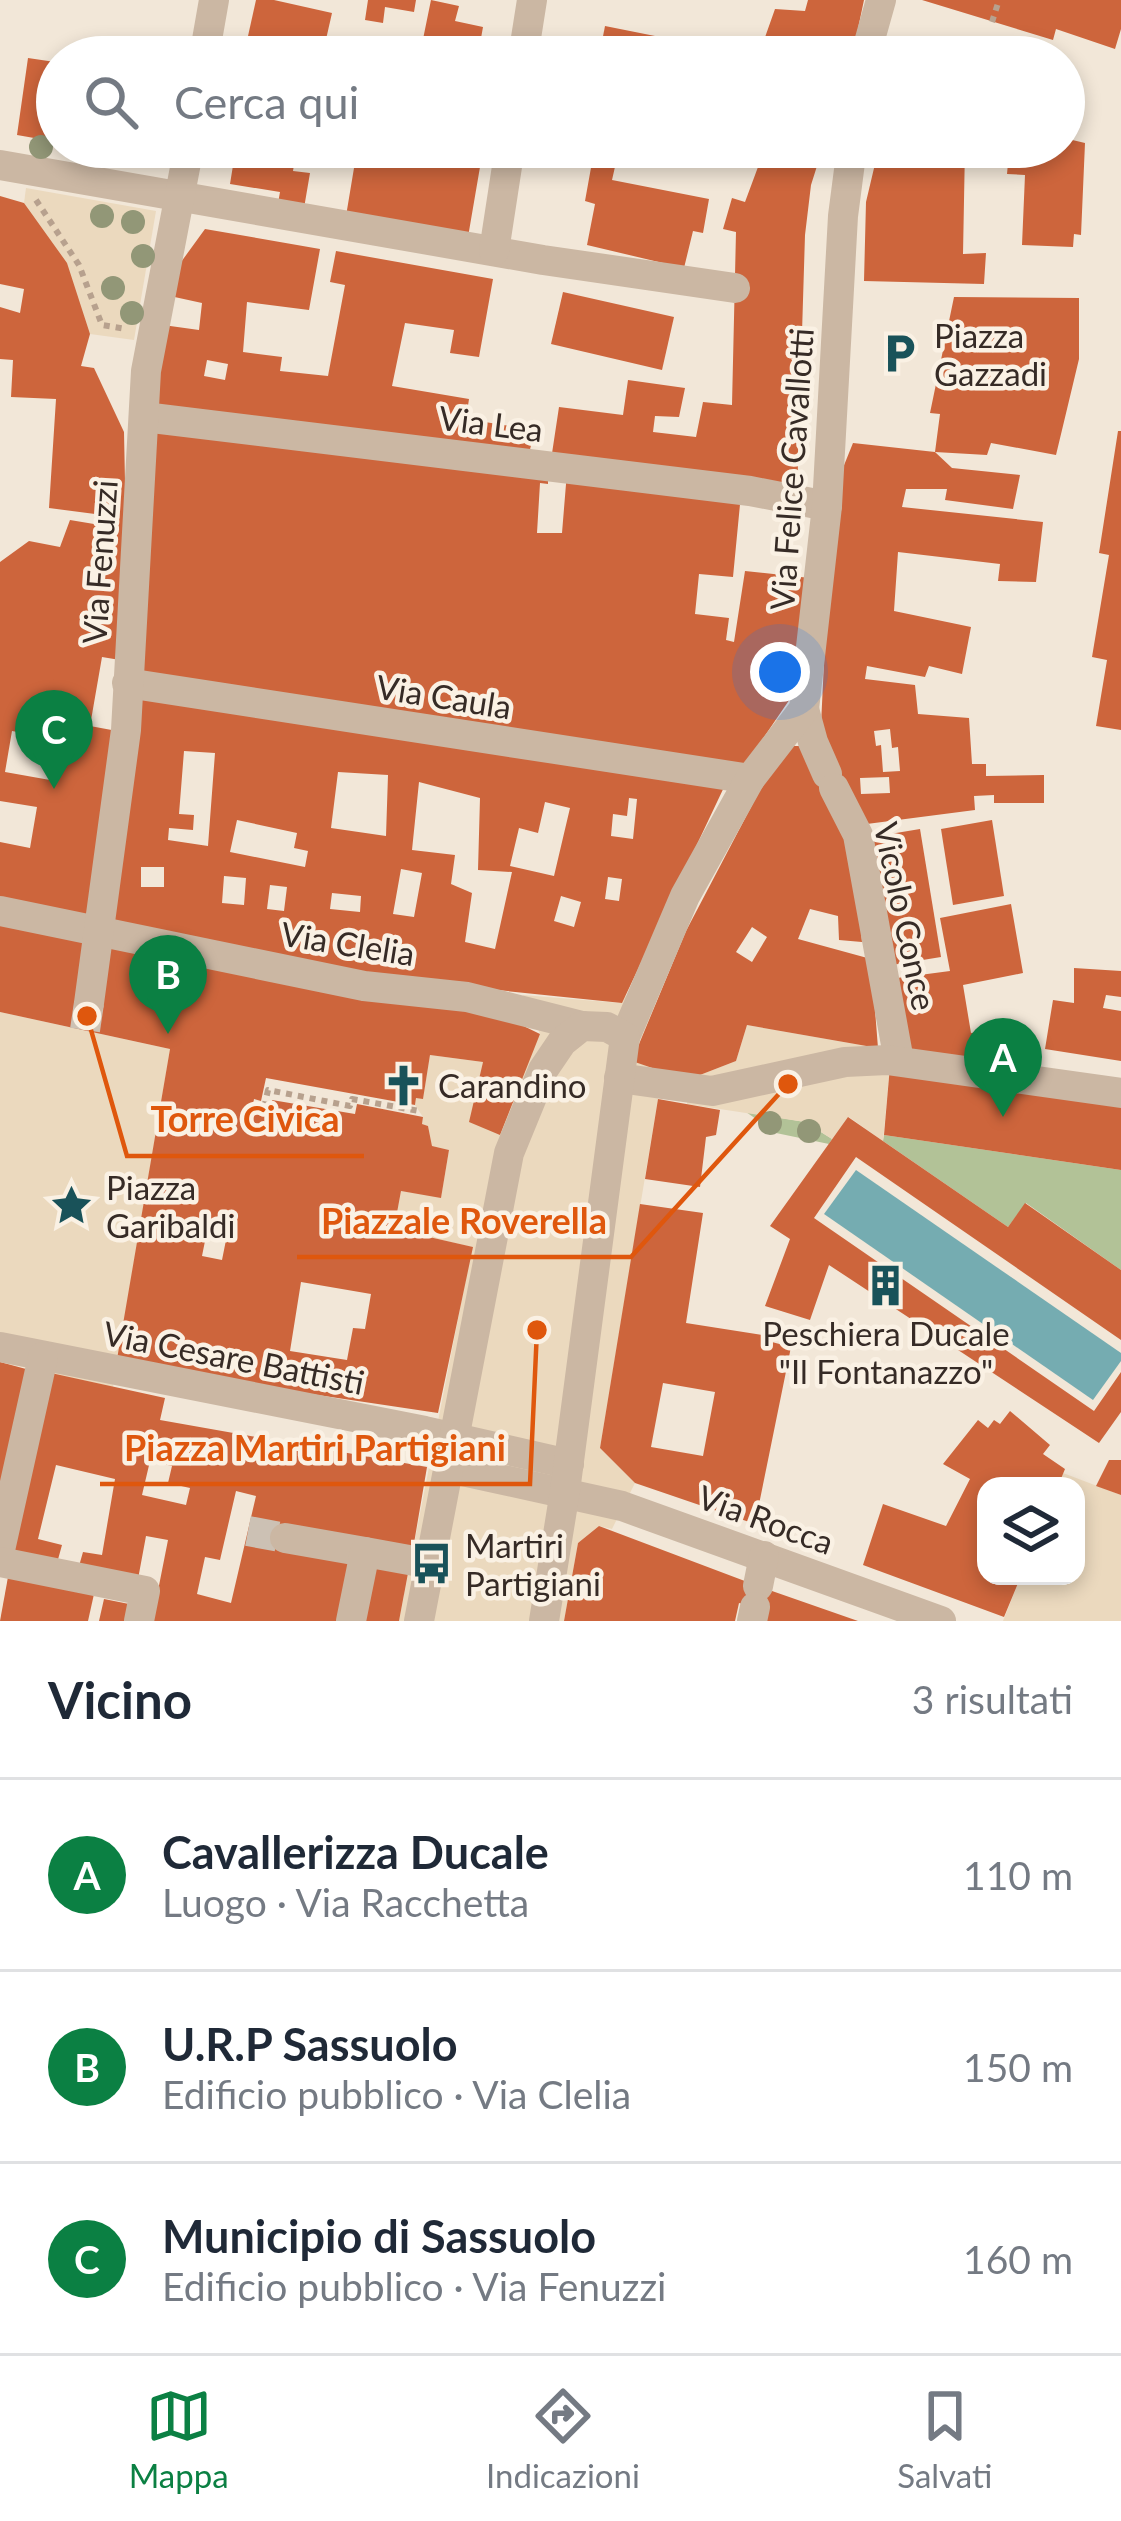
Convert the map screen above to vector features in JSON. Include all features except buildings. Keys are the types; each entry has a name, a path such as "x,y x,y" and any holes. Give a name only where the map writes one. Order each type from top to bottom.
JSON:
{"street":[{"path":"208,36 214,0"},
{"path":"526,36 532,0"},
{"path":"871,36 881,0"},
{"path":"0,165 735,288"},
{"name":"Via Fenuzzi","path":"89,1004 126,730 146,371 185,168"},
{"path":"494,251 507,168"},
{"name":"Via Felice Cavallotti","path":"804,709 827,506 849,168"},
{"name":"Via Lea","path":"144,417 750,491 827,506"},
{"name":"Via Caula","path":"128,683 750,779"},
{"path":"544,1621 625,1036 685,896 750,779 804,709"},
{"name":"Vicolo Conce","path":"804,709 831,781 859,835 893,1061"},
{"name":"Via Clelia","path":"0,911 364,986 467,997 582,1026 607,1027 625,1036"},
{"path":"419,1621 509,1153 543,1070 562,1042 582,1026"},
{"path":"619,1078 657,1090 712,1091 844,1062 893,1061 1121,1093"},
{"name":"Via Cesare Battisti","path":"0,1347 567,1477"},
{"path":"0,1550 43,1357"},
{"name":"Via Rocca","path":"567,1477 622,1506 757,1593 810,1572 941,1621"},
{"path":"285,1538 430,1564"},
{"path":"351,1621 365,1552"},
{"path":"0,1562 145,1591 139,1621"}],"path":[{"path":"992,22 999,0"},
{"path":"39,172 35,198 79,265 102,325 153,334"},
{"path":"253,1106 264,1108 268,1090 350,1106 352,1099 419,1111"}],"green space":[{"path":"746,1112 805,1122 832,1139 829,1144 776,1133"},
{"path":"884,1135 1121,1170 1121,1270 1026,1203 1008,1227 883,1141"}],"shaded area":[{"path":"26,188 156,211 134,340 90,334 24,203"},
{"path":"523,995 621,1003 625,996 655,1005 632,1060 655,1069 658,1099 600,1448 635,1483 612,1529 599,1526 578,1543 564,1621 399,1621 472,1247 394,1229 401,1191 441,1197 449,1150 432,1146 416,1098 423,1098 430,1055 483,1062 470,1122 540,1034"},
{"name":"Piazza Garibaldi","path":"0,1012 170,1049 113,1387 0,1362"},
{"path":"747,1025 878,1048 890,1066 883,1141 849,1117 832,1139 805,1122 687,1104 687,1080 736,1061"},
{"path":"1085,1481 1121,1495 1121,1621 1003,1621 1017,1585 1085,1585"}],"water":[{"name":"Peschiera Ducale \"Il Fontanazzo\"","path":"856,1170 1121,1353 1121,1361 1093,1400 824,1214"}],"tunnel":[{"path":"85,1030 89,1003"},
{"path":"248,1531 285,1538"}],"place":[{"name":"Piazza Gazzadi","path":"900,354"},
{"name":"Municipio di Sassuolo","path":"54,789"},
{"name":"Torre Civica","path":"87,1016"},
{"name":"U.R.P Sassuolo","path":"168,1034"},
{"name":"Piazzale Roverella","path":"788,1084"},
{"name":"Carandino","path":"404,1085"},
{"name":"Cavallerizza Ducale","path":"1003,1117"},
{"name":"Piazza Garibaldi","path":"72,1206"},
{"name":"Peschiera Ducale \"Il Fontanazzo\"","path":"886,1285"},
{"name":"Piazza Martiri Partigiani","path":"537,1330"},
{"name":"Martiri Partigiani","path":"431,1564"}]}
